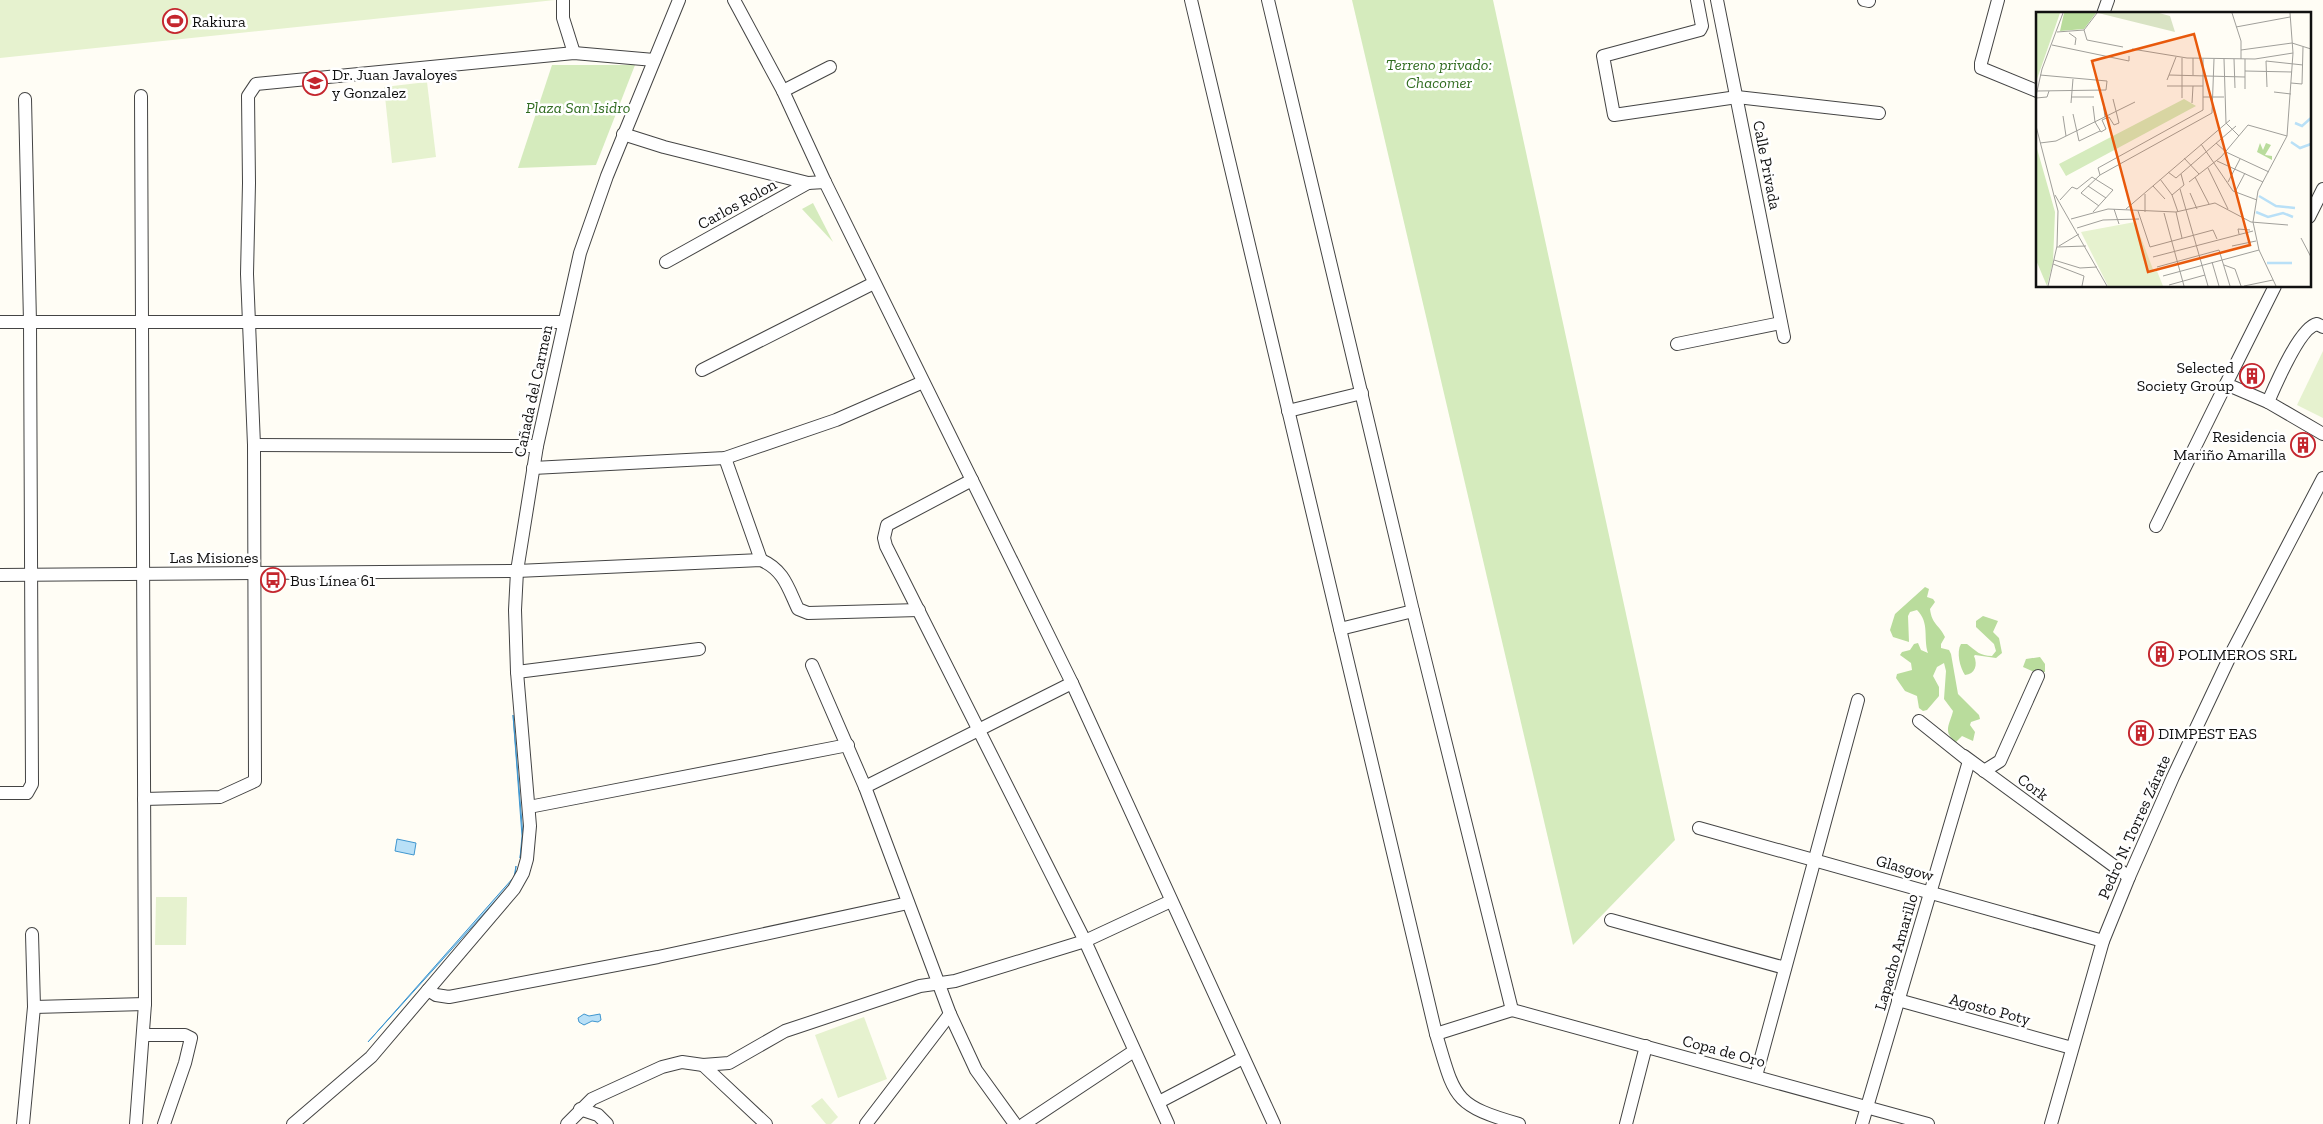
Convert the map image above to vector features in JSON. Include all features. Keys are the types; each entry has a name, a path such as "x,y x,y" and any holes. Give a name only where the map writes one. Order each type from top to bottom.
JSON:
{"street":[{"path":"563,0 563,18 574,53"},
{"name":"Cañada del Carmen","path":"293,1124 370,1057 519,882 527,859 529,807 517,672 515,610 517,571 533,468 580,253 623,134 679,0"},
{"path":"734,0 783,91 874,283 1072,683 1274,1124"},
{"path":"1191,0 1436,1034 1451,1086 1459,1097 1469,1106 1515,1124"},
{"path":"1268,0 1413,611 1512,1010 1436,1034"},
{"path":"1698,0 1702,26 1700,30 1603,56 1613,114 1737,97 1879,113"},
{"name":"Calle Privada","path":"1717,0 1784,337"},
{"path":"1998,0 1981,68 2036,90"},
{"path":"2104,12 2108,0"},
{"path":"144,798 220,797 255,782 254,445 248,322 248,96 256,84 574,53 654,60"},
{"path":"783,91 830,68"},
{"path":"136,1124 145,1004 141,96"},
{"path":"0,793 27,792 32,784 30,322 25,99"},
{"path":"623,134 664,147 808,182"},
{"name":"Carlos Rolon","path":"666,262 808,182 825,182"},
{"path":"2310,216 2323,188"},
{"path":"702,370 874,283"},
{"path":"2156,526 2274,288"},
{"path":"0,322 564,322"},
{"path":"1677,344 1782,323"},
{"path":"2268,402 2292,350 2311,326 2317,324 2323,327"},
{"path":"533,468 725,458 836,420 923,382"},
{"path":"2226,384 2268,402 2323,434"},
{"path":"1288,411 1362,394"},
{"path":"254,445 537,446"},
{"path":"725,458 761,560 780,572 798,609 808,613 919,610"},
{"name":"Pedro N. Torres Zárate","path":"2051,1124 2103,941 2129,877 2172,777 2233,650 2323,478"},
{"path":"972,480 888,525 884,538 886,546 1085,941 1168,1124"},
{"name":"Las Misiones","path":"0,574 517,571 761,560"},
{"path":"1340,629 1413,611"},
{"path":"517,672 699,649"},
{"path":"812,665 865,786 950,1014 976,1070 1015,1124"},
{"path":"1984,771 2000,761 2038,676"},
{"path":"865,786 1072,683"},
{"path":"1756,1076 1858,700"},
{"name":"Cork","path":"1969,761 1919,721 2129,877"},
{"path":"529,807 848,745"},
{"name":"Lapacho Amarillo","path":"1862,1124 1969,761"},
{"name":"Glasgow","path":"1699,828 2103,941"},
{"path":"567,1124 592,1099 662,1067 682,1062 703,1065 729,1063 785,1031 920,986 955,981 1085,941 1171,901"},
{"path":"428,990 436,995 449,996 658,957 908,903"},
{"path":"1611,920 1785,968"},
{"path":"23,1124 34,1007 32,934"},
{"name":"Agosto Poty","path":"1898,1000 2072,1048"},
{"path":"34,1007 145,1004"},
{"name":"Copa de Oro","path":"1512,1010 1928,1124"},
{"path":"866,1124 950,1014"},
{"path":"144,1035 185,1034 191,1038 185,1063 164,1124"},
{"path":"1626,1124 1646,1046"},
{"path":"1024,1124 1134,1052"},
{"path":"1159,1102 1243,1058"},
{"path":"703,1065 766,1124"},
{"path":"580,1109 598,1116 607,1124"}],"green space":[{"name":"Rakiura","path":"0,0 555,0 0,58"},
{"name":"Terreno privado: Chacomer","path":"1352,0 1493,0 1675,840 1573,945"},
{"name":"Plaza San Isidro","path":"552,65 635,65 596,165 518,168"},
{"path":"427,82 436,157 392,163 384,87"},
{"path":"813,203 833,242 802,209"},
{"path":"2323,351 2323,418 2297,405"},
{"path":"1925,587 1929,589 1927,597 1935,602 1930,609 1931,614 1945,637 1941,648 1949,650 1951,654 1958,694 1979,715 1980,719 1971,722 1970,725 1975,732 1973,741 1962,736 1956,742 1949,735 1948,728 1953,711 1944,699 1946,671 1944,663 1937,667 1933,676 1939,687 1939,696 1927,710 1923,711 1919,708 1917,696 1905,691 1896,678 1897,674 1912,670 1911,663 1900,655 1902,652 1910,650 1914,644 1918,643 1921,650 1928,653 1924,620 1917,610 1910,612 1908,616 1909,642 1893,637 1890,630 1895,614"},
{"path":"1983,616 1998,621 1993,632 1999,638 2002,653 1996,658 1975,655 1975,669 1965,675 1959,660 1961,644 1967,644 1978,653 1984,655 1992,656 1996,651 1994,644 1976,627 1976,621"},
{"path":"2040,657 2045,664 2045,672 2032,671 2023,667 2026,659"},
{"path":"156,897 187,897 186,945 155,945"},
{"path":"864,1017 887,1079 838,1098 815,1035"},
{"path":"822,1098 838,1117 831,1124 826,1124 811,1106"}],"water":[{"path":"513,715 523,836 520,858 522,836"},
{"path":"397,839 416,843 414,855 395,851"},
{"path":"516,866 515,878 507,888 368,1042 514,877"},
{"path":"584,1014 589,1016 600,1014 601,1020 598,1022 592,1021 584,1025 579,1022 578,1018"}],"place":[{"name":"Rakiura","path":"175,21"},
{"name":"Dr. Juan Javaloyes y Gonzalez","path":"315,83"},
{"name":"Selected Society Group","path":"2252,376"},
{"name":"Residencia Mariño Amarilla","path":"2303,445"},
{"name":"Bus Línea 61","path":"273,580"},
{"name":"POLIMEROS SRL","path":"2161,654"},
{"name":"DIMPEST EAS","path":"2141,733"}]}
